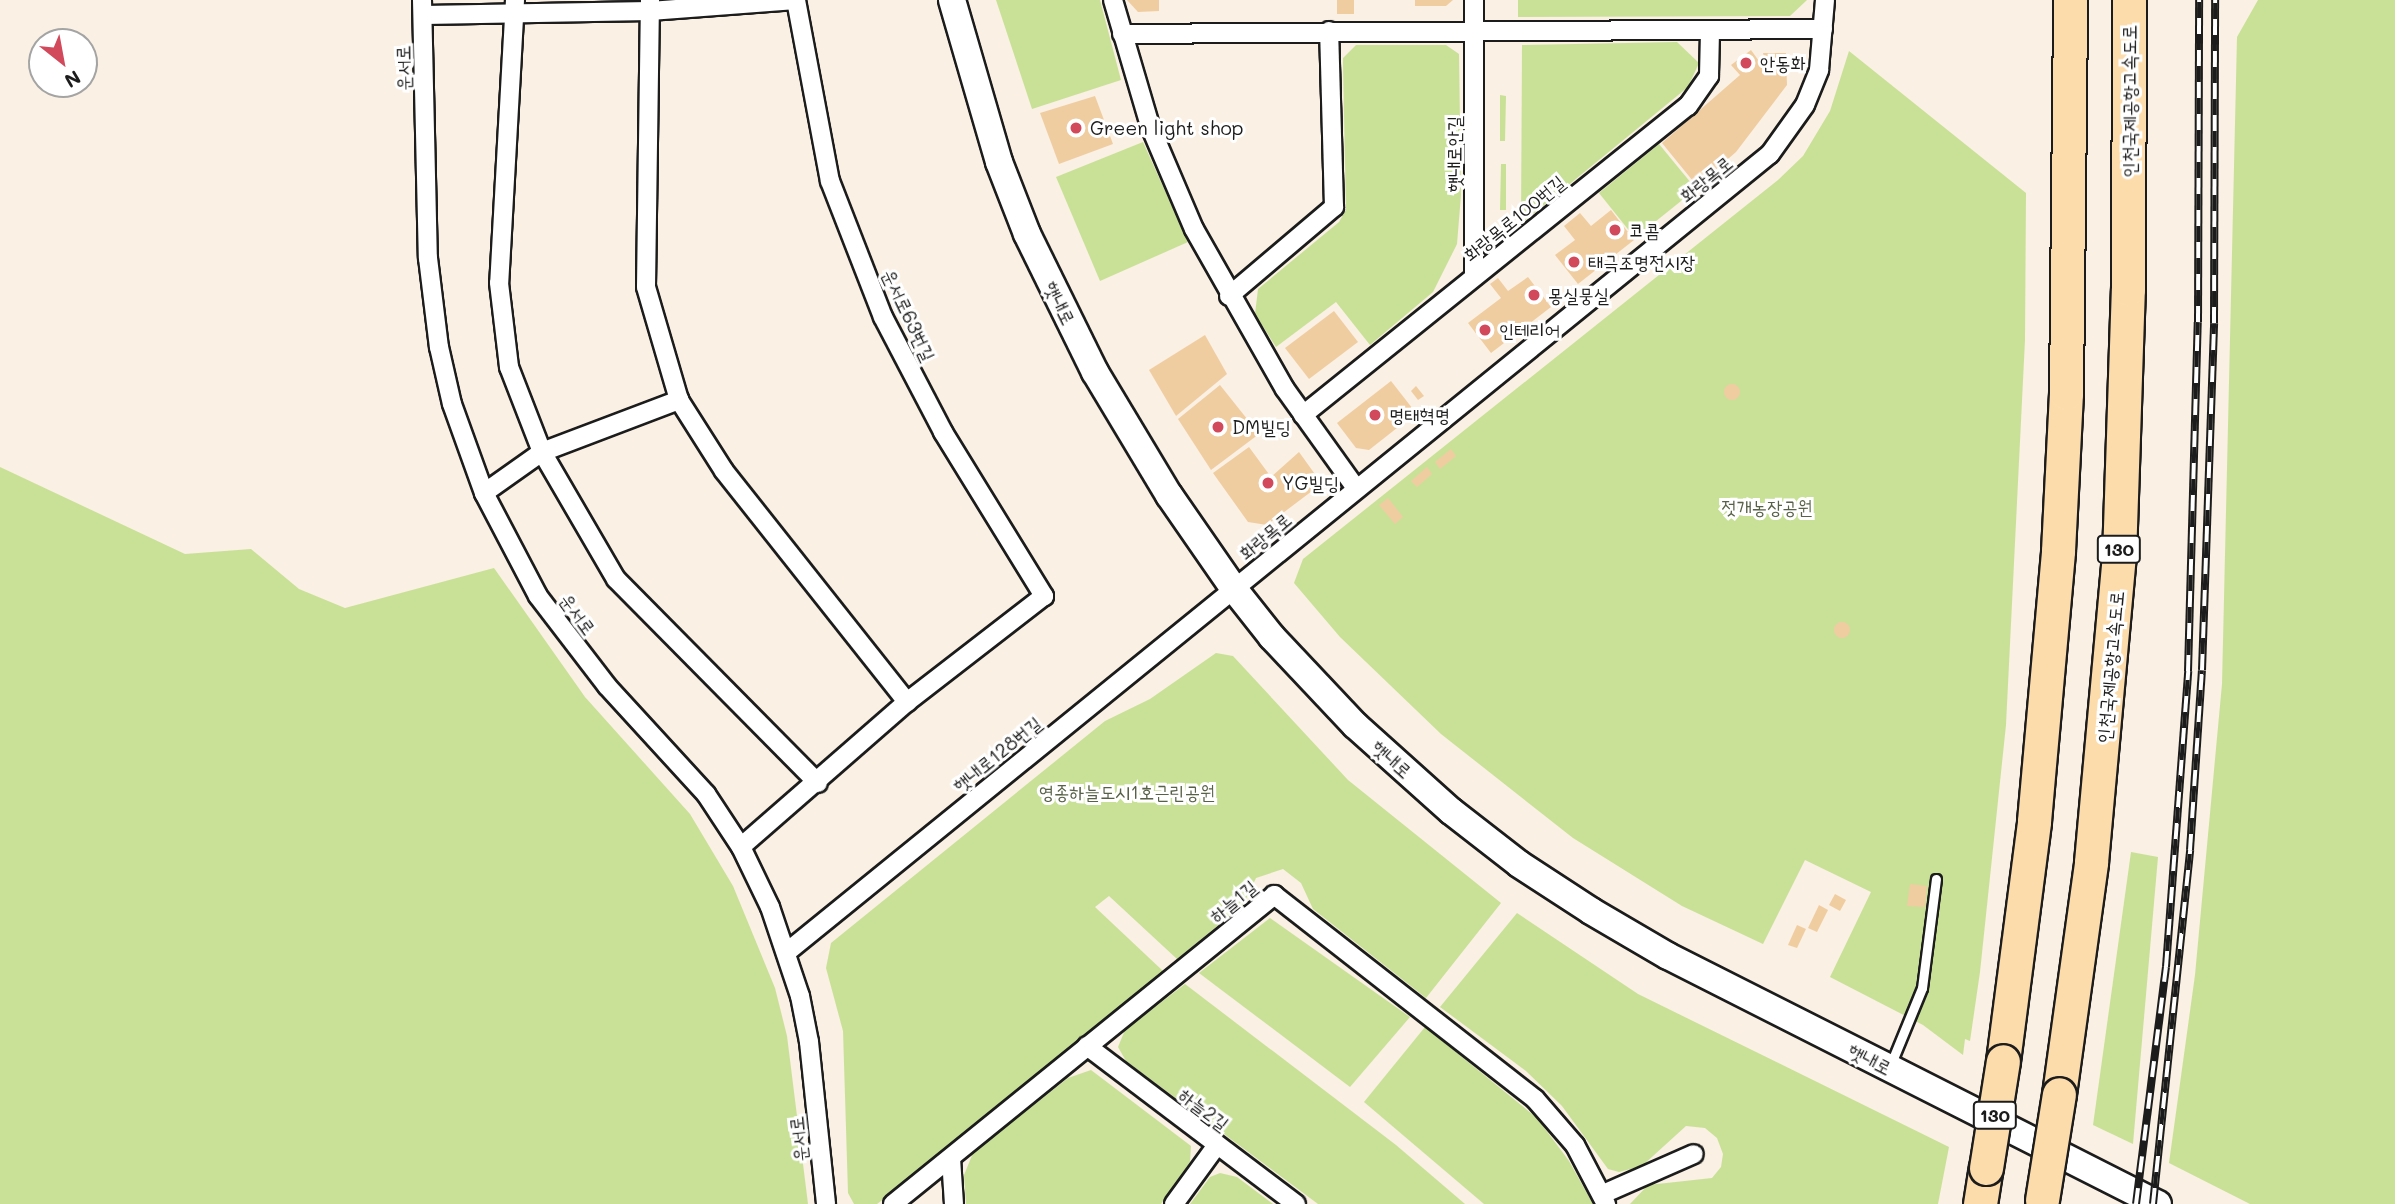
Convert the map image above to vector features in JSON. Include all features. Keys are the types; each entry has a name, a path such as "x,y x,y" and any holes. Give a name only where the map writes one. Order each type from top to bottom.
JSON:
{"highway":[{"name":"130","path":"1980,1204 2003,1061 2034,821 2058,551 2066,393 2070,0"},
{"name":"인천국제공항고속도로","path":"2042,1202 2091,862 2119,557 2128,289 2129,0"}],"main road":[{"name":"햇내로","path":"952,0 999,162 1049,282 1130,435 1234,589 1272,637 1355,725 1519,864 1668,956 2158,1204"}],"street":[{"name":"운서로63번길","path":"423,7 650,5 796,0 831,181 883,317 943,432 1044,596 907,702 818,783 741,846"},
{"path":"1112,0 1160,151 1229,296 1303,415 1356,488"},
{"name":"햇내로안길","path":"1474,0 1474,277"},
{"name":"화랑목로","path":"1234,589 1770,154 1805,105 1819,70 1825,0"},
{"path":"650,5 646,287 679,400 724,471 907,702"},
{"path":"515,6 499,283 509,367 542,452 616,579 818,783"},
{"name":"운서로","path":"423,7 431,298 452,404 484,493 538,596 576,649 673,753 741,846 786,952 809,1042 826,1204"},
{"path":"1122,34 1823,29"},
{"path":"1229,296 1334,207 1329,31"},
{"name":"화랑목로100번길","path":"1303,415 1688,106 1709,76 1710,31"},
{"path":"484,493 542,452 679,400"},
{"name":"햇내로128번길","path":"786,952 1234,589"},
{"name":"하늘1길","path":"893,1204 1274,895 1535,1099 1575,1145 1605,1199"},
{"name":"하늘2길","path":"1087,1046 1296,1204"},
{"path":"1174,1204 1217,1145"},
{"path":"1605,1199 1694,1154"},
{"path":"951,1158 954,1204"}],"lane":[{"path":"1888,1069 1922,988 1936,879"}],"green space":[{"path":"996,0 1100,0 1121,80 1032,109"},
{"path":"1518,0 1807,0 1790,16 1518,17"},
{"path":"2258,0 2395,0 2395,1204 2250,1204 2169,1163 2195,975 2222,684 2237,37"},
{"path":"1677,42 1699,63 1688,87 1521,224 1522,45"},
{"path":"1356,45 1446,45 1459,54 1461,195 1457,244 1433,292 1370,345 1336,302 1276,347 1255,314 1258,289 1339,222 1346,210 1343,58"},
{"name":"젓개농장공원","path":"1849,51 2026,193 2025,340 2006,725 1980,972 1970,1041 1965,1039 1963,1055 1923,1025 1830,977 1871,892 1805,860 1763,944 1682,906 1573,838 1441,734 1340,637 1294,583 1303,559 1778,180 1803,156 1830,111"},
{"path":"1500,95 1506,96 1505,141 1500,141"},
{"path":"1143,142 1188,242 1100,281 1056,177"},
{"path":"1659,144 1696,189 1635,238 1599,193"},
{"path":"1501,164 1506,164 1506,210 1500,210"},
{"path":"0,467 185,554 251,549 299,589 345,608 494,568 585,697 690,814 733,886 775,988 787,1036 808,1204 0,1204"},
{"name":"영종하늘도시1호근린공원","path":"1216,653 1233,656 1348,780 1501,903 1426,998 1313,909 1301,883 1283,869 1256,878 1244,904 1177,959 1109,896 1095,907 1163,971 885,1198 877,1204 854,1204 848,1193 843,1031 826,968 831,943 1105,721 1150,699"},
{"path":"2131,852 2158,857 2133,1144 2093,1125"},
{"path":"1517,913 1638,994 1949,1147 1938,1204 1630,1204 1648,1185 1712,1178 1721,1167 1723,1154 1717,1138 1705,1128 1686,1126 1642,1166 1619,1172 1608,1169 1562,1106 1526,1071 1440,1007"},
{"path":"1270,918 1410,1017 1350,1087 1199,973"},
{"path":"1185,984 1396,1145 1465,1204 1318,1204 1126,1061 1118,1047 1125,1030"},
{"path":"1425,1027 1537,1118 1569,1161 1593,1204 1484,1204 1364,1102"},
{"path":"1091,1070 1191,1146 1190,1162 1161,1204 966,1204 964,1175 973,1153 1068,1078"},
{"path":"1220,1173 1237,1177 1273,1204 1190,1204 1210,1177"}],"building":[{"path":"1127,0 1159,0 1159,11 1138,12"},
{"path":"1337,0 1354,0 1354,14 1337,14"},
{"path":"1415,0 1453,0 1446,6 1415,6"},
{"path":"1751,50 1769,75 1763,53 1786,53 1787,85 1736,152 1697,186 1662,143 1740,75 1731,65"},
{"path":"1095,96 1113,144 1059,164 1040,113"},
{"path":"1611,210 1634,240 1578,284 1555,255 1575,240 1564,226 1580,213 1591,226"},
{"path":"1528,277 1551,307 1491,353 1468,323 1501,298 1490,284 1498,278 1508,291"},
{"path":"1334,311 1358,342 1309,379 1285,348"},
{"path":"1205,335 1227,374 1176,416 1149,370"},
{"path":"1391,381 1416,413 1369,450 1356,448 1337,423"},
{"path":"1732,384 1740,392 1732,400 1724,392"},
{"name":"DM빌딩","path":"1220,385 1259,434 1211,470 1178,419"},
{"path":"1416,386 1424,396 1418,400 1411,391"},
{"name":"YG빌딩","path":"1249,447 1271,477 1299,452 1317,477 1316,488 1267,525 1248,522 1213,473"},
{"path":"1451,449 1456,456 1440,469 1435,462"},
{"path":"1427,467 1432,474 1417,487 1411,481"},
{"path":"1388,498 1403,517 1395,524 1379,505"},
{"path":"1842,622 1850,630 1842,638 1834,630"},
{"path":"1910,884 1927,886 1925,907 1907,906"},
{"path":"1835,894 1846,900 1840,911 1829,905"},
{"path":"1819,905 1828,910 1817,932 1808,928"},
{"path":"1797,925 1806,929 1797,948 1788,945"}],"railway":[{"path":"2136,1204 2166,967 2188,671 2198,322 2199,0"},
{"path":"2153,1204 2190,850 2202,670 2214,323 2215,0"}],"place":[{"name":"안동화","path":"1746,63"},
{"name":"Green light shop","path":"1076,128"},
{"name":"코콤","path":"1615,230"},
{"name":"태극조명전시장","path":"1574,262"},
{"name":"몽실뭉실","path":"1534,295"},
{"name":"인테리어","path":"1485,330"},
{"name":"명태혁명","path":"1375,415"},
{"name":"DM빌딩","path":"1218,427"},
{"name":"YG빌딩","path":"1268,483"}]}
